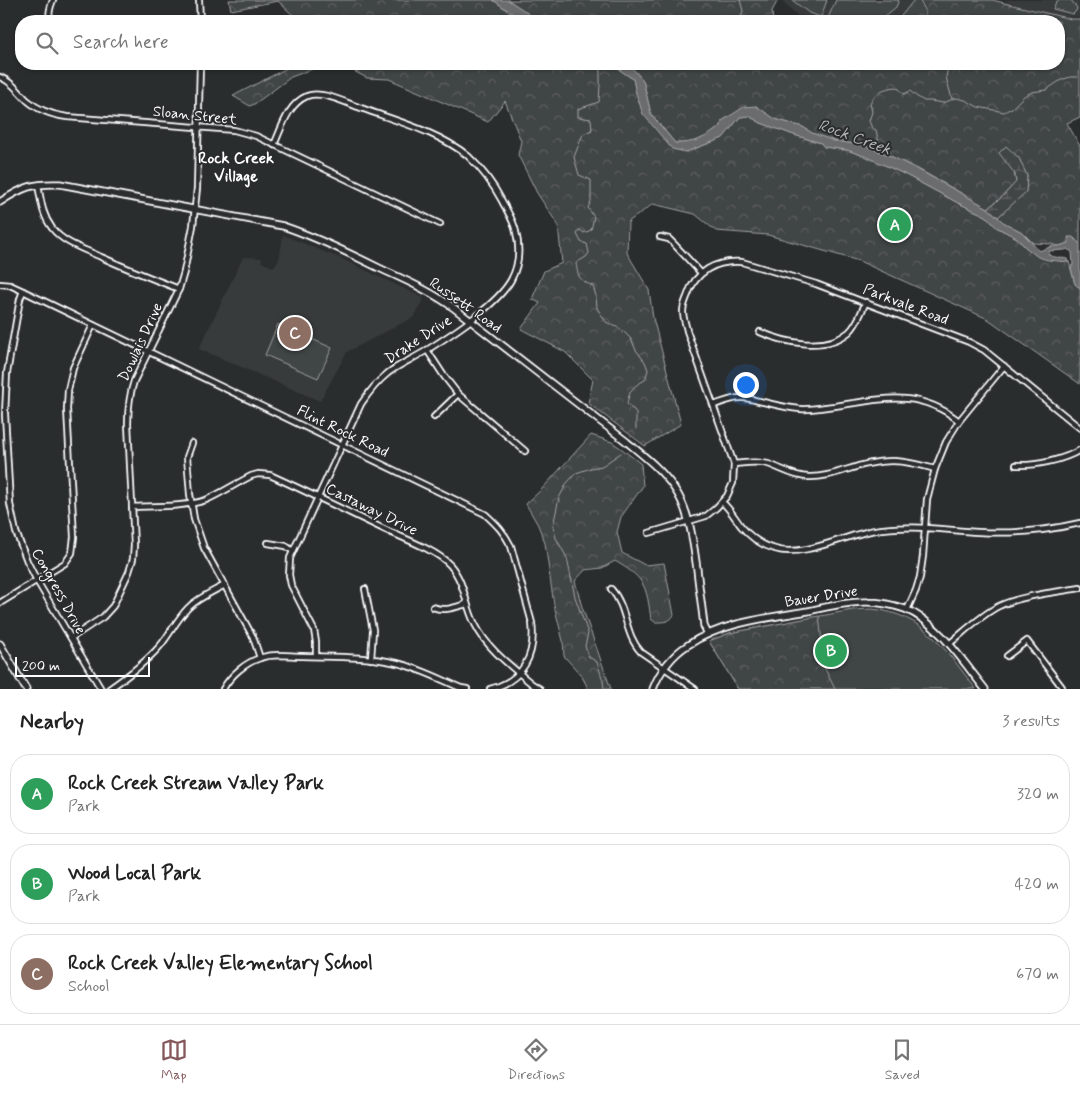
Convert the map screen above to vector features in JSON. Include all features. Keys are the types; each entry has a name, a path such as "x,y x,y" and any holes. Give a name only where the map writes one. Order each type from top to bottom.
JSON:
{"street":[{"path":"49,15 53,0"},
{"path":"200,0 200,15"},
{"name":"Dowlais Drive","path":"71,638 103,617 113,606 133,560 134,544 128,424 129,397 134,381 179,289 184,272 196,210 200,70"},
{"name":"Sloan Street","path":"0,77 14,85 33,105 57,116 234,130 256,136 440,224"},
{"name":"Drake Drive","path":"274,145 291,108 296,102 308,96 318,94 430,133 467,156 483,171 509,214 516,231 519,252 511,279 503,290 470,320 427,350 389,372 376,384 361,404 290,558 289,575 291,585 314,630 316,656"},
{"name":"Russett Road","path":"0,202 25,187 60,184 283,226 327,243 426,290 470,320 648,459 664,474 683,504 689,520 704,626 708,634"},
{"path":"38,185 45,216 52,229 62,238 122,266 179,289"},
{"path":"649,533 706,516 716,508 727,496 732,483 734,464 687,331 683,314 689,291 693,282 701,273 669,239 660,237"},
{"name":"Parkvale Road","path":"701,273 722,263 742,262 816,284 970,342 984,350 1080,428"},
{"name":"Flint Rock Road","path":"0,284 10,285 23,291 485,514 501,528 512,546 534,635 532,647 525,665 508,682 490,689"},
{"name":"Congress Drive","path":"23,291 7,373 5,414 10,504 22,550 37,581 101,689"},
{"path":"760,332 791,342 824,343 833,341 849,332 858,320 866,302"},
{"path":"0,603 65,564 72,553 74,537 67,409 68,390 73,368 93,325"},
{"path":"427,350 458,394 525,451"},
{"path":"907,610 920,576 927,499 935,470 946,442 959,421 1004,366"},
{"path":"434,417 458,394"},
{"path":"714,405 730,399 743,398 783,407 802,409 886,398 905,398 920,400 934,405 959,421"},
{"path":"192,443 187,457 194,519 204,548 253,637 260,658"},
{"path":"1016,465 1029,466 1070,455 1080,450"},
{"path":"734,464 762,463 807,478 885,461 910,462 935,470"},
{"name":"Castaway Drive","path":"132,507 191,503 206,500 251,476 258,474 270,475 442,558 454,570 465,593 467,604 480,634 491,647 540,689"},
{"path":"722,502 742,526 760,543 776,550 787,552 803,551 859,533 902,527 1005,533 1040,530 1080,523"},
{"path":"268,543 286,546 293,551"},
{"path":"109,689 148,659 189,607 224,585"},
{"path":"949,644 999,606 1014,600 1080,588"},
{"path":"365,589 373,630 371,659"},
{"path":"611,589 621,603 628,630 635,645 641,652 696,689"},
{"name":"Bauer Drive","path":"653,689 664,668 682,648 708,634 728,626 747,622 847,603 866,602 892,605 907,610 930,625 941,634 985,689"},
{"path":"433,607 443,610 467,604"},
{"path":"1007,656 1027,641 1062,689"},
{"path":"0,644 26,689"},
{"path":"223,689 228,680 239,670 260,658 277,656 371,659 405,665 467,689"}],"shaded area":[{"path":"493,0 508,0 530,15 514,15"},
{"path":"781,0 945,0 911,15 797,15"},
{"path":"1004,0 1080,0 1080,17 1039,15"},
{"path":"620,70 634,70 643,80 651,114 675,143 700,139 716,130 721,126 722,121 744,107 756,106 775,119 803,127 812,133 834,141 863,145 917,169 988,208 1003,222 1022,232 1039,251 1069,243 1068,237 1073,237 1080,244 1080,288 1075,284 1071,268 1073,265 1072,252 1067,249 1049,251 1049,255 1067,259 1069,262 1038,257 1017,238 996,227 986,216 904,174 867,157 847,150 824,147 821,143 761,123 749,116 740,117 723,138 686,152 672,149 643,114 633,79"},
{"path":"283,235 340,258 424,298 414,317 347,352 320,401 199,349 243,257 262,258 261,262 273,267 279,260"}],"green space":[{"path":"229,0 493,0 514,15 293,15 278,1 231,10"},
{"path":"508,0 778,0 772,11 772,15 529,14"},
{"path":"792,0 827,0 822,15 809,13"},
{"path":"836,0 899,0 896,7 886,15 829,15"},
{"path":"914,0 992,0 1054,15 902,15"},
{"path":"1059,0 1071,0 1077,8 1076,11 1073,14 1053,9"},
{"path":"1065,18 1080,19 1080,117 1067,123 1080,146 1080,244 1073,237 1069,243 1059,246 1033,243 1022,232 1003,222 998,217 1026,191 1027,176 1019,158 1014,173 1016,182 988,208 918,169 884,153 863,145 834,141 812,133 803,127 775,119 756,106 730,116 722,121 721,126 706,137 689,142 675,143 651,114 643,80 634,70 1065,70"},
{"path":"283,70 310,70 291,77 250,106 233,96"},
{"path":"352,70 620,70 633,79 636,93 673,149 686,152 723,138 740,117 749,116 761,123 821,143 824,147 847,150 867,157 986,216 996,227 1017,238 1025,247 1060,261 1069,262 1075,284 1080,288 1080,384 988,319 859,261 768,235 716,231 695,214 653,204 628,222 627,253 649,290 653,318 681,424 645,446 588,403 593,380 565,352 521,329 540,303 532,299 544,271 562,263 558,225 537,193 518,155 521,141 505,101 488,122 389,79 367,78"},
{"path":"1006,146 1019,158 1027,176 1026,192 998,217 988,208 1016,182 1015,174 999,153"},
{"path":"278,324 332,348 318,378 265,355"},
{"path":"591,435 612,442 641,464 643,486 621,517 617,532 622,553 645,565 664,563 674,615 666,622 655,622 651,619 648,599 643,584 635,574 615,561 602,568 585,570 575,581 582,607 611,689 587,689 581,675 564,656 563,641 554,605 545,543 538,525 526,504"},
{"path":"872,609 890,612 920,626 944,648 976,689 738,689 709,641 730,633 852,610"},
{"path":"819,616 825,669 835,689 738,689 709,641 730,633"}],"waterway":[{"path":"740,0 743,11 742,15"},
{"path":"920,1 925,10 925,15"},
{"path":"600,70 599,102 578,109 578,117 591,119 592,130 583,134 574,157 579,175 591,180 591,201 588,208 594,217 591,230 584,233 580,230 577,234 581,242 587,244 589,253 576,263 580,277 593,286 597,308 606,322 621,329 631,339 648,370 645,380 634,387 629,395 627,404 636,412 636,429"},
{"path":"948,70 946,77 952,99"},
{"name":"Rock Creek","path":"879,151 876,130 872,128 869,121 872,112 870,103 877,93 888,88 897,87 904,94 910,91 924,101 943,103 956,98 965,100 978,107 1004,112 1032,92 1046,90 1061,80 1070,77 1078,77"},
{"path":"604,689 597,662 589,657 585,646 588,633 575,597 567,558 556,538 553,526 559,498 567,483 576,473 602,466 621,453"}],"place":[{"name":"Rock Creek Stream Valley Park","path":"895,225"},
{"name":"Rock Creek Valley Elementary School","path":"295,333"},
{"name":"Wood Local Park","path":"831,651"}],"district":[{"name":"Rock Creek Village","path":"236,166"}]}
